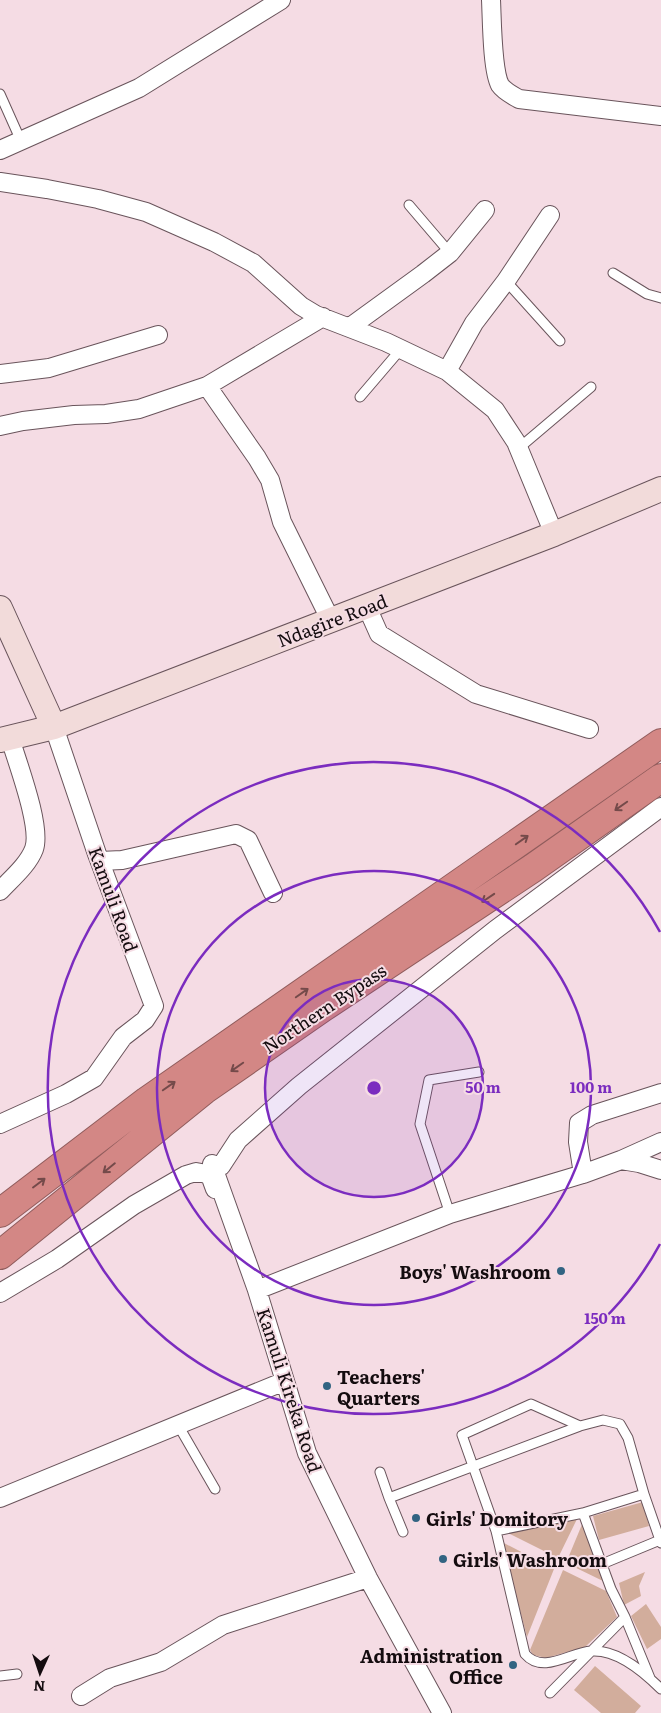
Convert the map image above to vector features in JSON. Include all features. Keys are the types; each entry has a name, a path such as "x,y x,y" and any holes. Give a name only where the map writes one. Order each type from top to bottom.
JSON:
{"highway":[{"name":"Northern Bypass","path":"0,1213 147,1101 661,743"},
{"name":"Northern Bypass","path":"0,1255 204,1090 322,1008 534,868 661,778"}],"street":[{"path":"0,150 140,88 281,0"},
{"path":"490,0 496,69 500,85 508,92 519,99 661,116"},
{"path":"0,182 98,199 146,212 214,242 253,263 301,306 447,371 494,410 519,448 554,534"},
{"path":"350,327 450,253 485,210"},
{"path":"447,371 474,324 506,281 550,215"},
{"path":"0,426 23,421 74,415 106,414 139,409 207,386 323,317"},
{"path":"0,374 49,368 158,335"},
{"path":"207,386 270,480 282,522 331,621"},
{"name":"Ndagire Road","path":"5,739 54,727 554,534 661,489"},
{"path":"366,607 379,634 476,694 589,730"},
{"name":"Kamuli Road","path":"0,608 54,727 100,861 154,1006 145,1020 123,1037 94,1078 66,1094 0,1124"},
{"path":"0,891 28,859 34,849 36,836 34,820 5,739"},
{"name":"Kamuli Kireka Road","path":"442,1713 368,1578 307,1453 257,1290 213,1167 222,1166 238,1140 299,1086 495,930 661,807"},
{"path":"100,861 122,860 236,834 248,840 273,893"},
{"path":"583,1174 578,1142 580,1123 592,1115 661,1093"},
{"path":"257,1290 450,1214 583,1174 661,1142"},
{"path":"621,1160 661,1170"},
{"path":"0,1293 57,1259 134,1205 186,1175 196,1172 207,1174 211,1178 220,1205 226,1204"},
{"path":"0,1498 286,1381"},
{"path":"81,1696 110,1678 161,1662 223,1625 368,1578"}],"lane":[{"path":"0,94 21,140"},
{"path":"409,205 450,253"},
{"path":"613,273 647,294 661,298"},
{"path":"506,281 560,342"},
{"path":"360,397 401,349"},
{"path":"519,448 591,387"},
{"path":"450,1214 420,1124 429,1080 479,1072"},
{"path":"580,1426 531,1404 462,1435 496,1531 525,1654 529,1659 540,1663 563,1660 591,1651 617,1655 650,1678 661,1690"},
{"path":"389,1498 580,1426 603,1420 620,1424 628,1438 660,1541 602,1564"},
{"path":"178,1426 215,1489"},
{"path":"380,1472 403,1532"},
{"path":"496,1531 584,1513 644,1494"},
{"path":"584,1513 602,1564 650,1678"},
{"path":"550,1693 624,1616"},
{"path":"0,1676 17,1674"}],"shaded area":[{"path":"643,1502 649,1526 599,1540 593,1516"},
{"path":"577,1519 558,1558 506,1532"},
{"path":"583,1522 603,1581 566,1563"},
{"path":"502,1542 554,1569 527,1637"},
{"path":"563,1570 606,1591 617,1617 585,1647 546,1658 533,1655 530,1650"},
{"path":"645,1572 639,1586 641,1596 624,1605 619,1583"},
{"path":"646,1604 661,1627 661,1639 647,1649 631,1616"},
{"path":"595,1666 641,1706 635,1713 601,1713 574,1690"}],"place":[{"name":"Boys' Washroom","path":"561,1271"},
{"name":"Teachers' Quarters","path":"327,1386"},
{"name":"Girls' Domitory","path":"416,1518"},
{"name":"Girls' Washroom","path":"443,1559"},
{"name":"Administration Office","path":"513,1665"}]}
